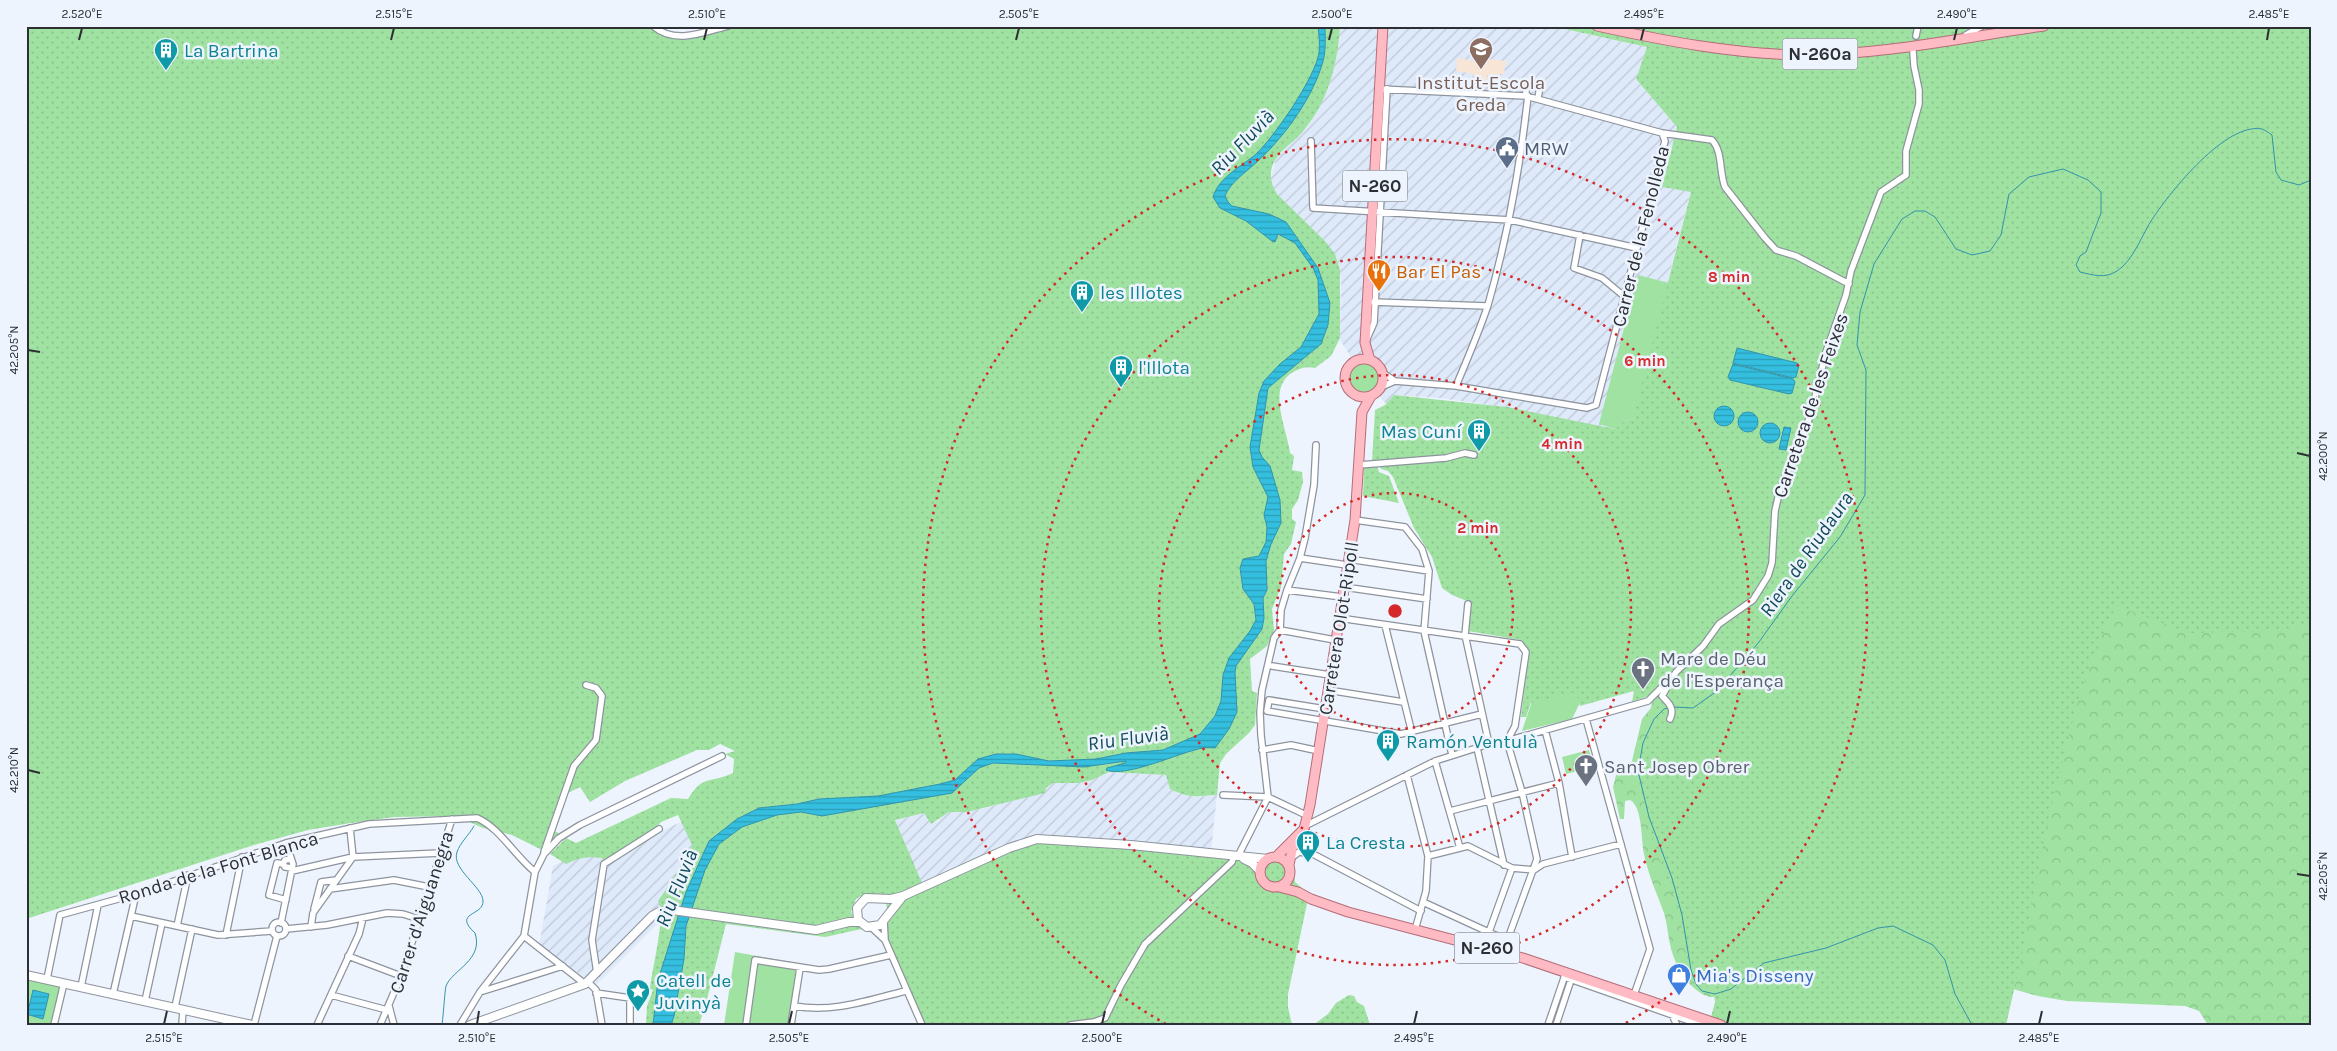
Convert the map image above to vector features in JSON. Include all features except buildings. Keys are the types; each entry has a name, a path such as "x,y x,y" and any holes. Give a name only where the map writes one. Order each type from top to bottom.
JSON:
{"main road":[{"name":"N-260a","path":"1597,26 1699,46 1783,54 1867,51 2044,26"},
{"name":"N-260","path":"1354,394 1346,385 1345,376 1348,367 1358,360 1365,343 1372,302 1384,89 1383,27"},
{"name":"N-260","path":"1365,343 1370,360 1378,365 1383,373"},
{"path":"1358,360 1370,360"},
{"path":"1381,387 1383,373"},
{"name":"N-260","path":"1371,396 1381,387"},
{"path":"1354,394 1361,397 1371,396"},
{"name":"Carretera Olot-Ripoll","path":"1354,394 1362,412"},
{"name":"Carretera Olot-Ripoll","path":"1272,858 1294,840 1305,826 1308,816 1355,520 1362,412 1371,396"},
{"name":"Carretera Olot-Ripoll","path":"1289,862 1294,840"},
{"name":"N-260","path":"1272,858 1262,864 1260,871 1261,878 1266,885 1298,892 1337,909 1503,952 1567,976 1634,995 1721,1025"},
{"path":"1272,858 1282,858 1289,862"},
{"name":"N-260","path":"1289,862 1290,878 1298,892"},
{"path":"1278,887 1284,885 1290,878"}],"street":[{"path":"653,26 661,33 673,37 692,35 728,26"},
{"path":"1916,36 1918,26"},
{"path":"1956,39 1982,26"},
{"name":"Carretera de les Feixes","path":"1670,720 1672,712 1670,705 1662,696 1676,672 1703,646 1719,624 1753,600 1768,576 1772,563 1775,511 1780,489 1813,408 1826,352 1840,316 1857,255 1882,192 1906,175 1906,151 1918,104 1919,90 1913,51"},
{"path":"1456,386 1487,306 1510,220 1521,167 1527,96 1526,88 1533,82 1540,87 1538,98"},
{"path":"1384,89 1527,96 1662,133 1712,140 1718,151 1721,177 1725,187 1776,250 1796,256 1848,284"},
{"name":"Carrer de la Fenolleda","path":"1395,381 1456,386 1592,408 1598,400 1665,141 1662,133"},
{"path":"1310,141 1313,208 1510,220 1637,248"},
{"path":"1580,235 1574,268 1602,278 1625,297"},
{"path":"1372,302 1487,306"},
{"path":"1383,373 1395,381"},
{"path":"1381,387 1395,381"},
{"path":"1070,1025 1094,1022 1105,1018 1121,985 1145,944 1232,862 1268,797 1262,750 1260,712 1274,638 1280,630 1281,610 1300,558 1314,485 1316,445"},
{"path":"1359,465 1446,458 1466,453 1474,455"},
{"path":"1355,520 1405,527 1422,549 1429,571 1424,631 1452,755"},
{"path":"1300,558 1429,571"},
{"path":"1344,587 1427,599"},
{"path":"1287,590 1342,598"},
{"path":"1468,604 1465,635 1489,744"},
{"path":"1339,618 1424,631 1512,641 1520,644 1526,652 1515,726 1507,741 1522,792 1537,859 1503,952"},
{"path":"1385,625 1412,733"},
{"path":"1280,630 1335,640"},
{"path":"1272,666 1330,675"},
{"path":"1305,826 1435,761 1489,744 1507,741 1648,701 1676,672"},
{"path":"460,1025 480,992 524,936 535,872 544,854 574,766 596,740 602,696 596,688 586,685"},
{"path":"1328,690 1403,702"},
{"path":"1267,711 1269,700 1325,709"},
{"path":"1260,712 1267,711 1401,734 1412,733 1482,714"},
{"path":"1586,719 1650,949 1634,995"},
{"path":"1545,730 1559,783 1572,857"},
{"path":"1262,750 1291,745 1319,750"},
{"path":"1477,748 1504,865"},
{"path":"544,854 559,838 580,825 722,756"},
{"path":"1435,761 1460,848"},
{"path":"1407,775 1428,856 1423,902 1415,930"},
{"path":"1450,811 1559,783"},
{"path":"1223,795 1268,797 1308,816"},
{"name":"Ronda de la Font Blanca","path":"47,979 60,915 136,894 286,843 350,828 369,824 477,818 487,822 522,862 535,872"},
{"name":"Carrer d'Aiguanegra","path":"380,1025 401,976 452,819"},
{"path":"313,913 352,857 350,828"},
{"path":"597,973 592,940 604,864 659,829"},
{"path":"840,924 866,898 903,896 1009,848 1037,839 1131,845 1272,858"},
{"path":"286,843 292,869 281,922 286,929"},
{"path":"1428,856 1468,846 1512,868 1534,870 1543,864 1621,844"},
{"path":"1289,862 1300,852 1312,854 1421,911"},
{"path":"286,900 269,895 276,863 283,864 285,867 292,869 352,857 440,853"},
{"path":"1236,856 1252,863 1260,871"},
{"path":"226,935 242,857"},
{"path":"283,864 285,860 291,859"},
{"path":"338,860 341,872"},
{"path":"1489,932 1512,868"},
{"path":"177,926 188,875"},
{"path":"311,927 321,882 336,880"},
{"path":"330,889 394,880 429,887"},
{"path":"113,994 136,894"},
{"path":"871,927 877,927 903,896"},
{"path":"879,898 884,903 886,917 885,940 922,1025"},
{"path":"1423,902 1508,940"},
{"path":"81,987 98,905"},
{"path":"857,908 856,914 860,922"},
{"path":"475,1024 586,983 641,925 656,913 667,910 710,914 816,930 840,924 860,922 871,927 885,940"},
{"path":"286,929 311,927 387,914 403,914 419,920"},
{"path":"131,916 226,935 272,931 277,936"},
{"path":"317,1025 359,934 363,918"},
{"path":"272,931 272,926 281,922"},
{"path":"145,1001 162,923"},
{"path":"182,1025 179,1008 192,929"},
{"path":"277,936 285,933 286,929"},
{"path":"26,975 253,1025 277,936"},
{"path":"524,936 586,983 596,993 602,1025"},
{"path":"746,1025 755,960 800,968 829,969 891,955"},
{"path":"348,956 401,976"},
{"path":"480,992 563,966"},
{"path":"791,1025 800,968"},
{"path":"1567,976 1701,1025"},
{"path":"1549,1025 1567,976"},
{"path":"1556,1025 1567,976"},
{"path":"54,1025 64,983"},
{"path":"794,1006 834,1009 906,991"},
{"path":"596,993 630,998 632,1022 630,1025"},
{"path":"331,996 388,1008 394,1025"},
{"path":"1672,1015 1676,1025"}],"shaded area":[{"path":"1340,26 1551,26 1647,47 1636,79 1677,127 1662,187 1691,191 1632,419 1615,429 1484,404 1439,398 1394,395 1386,404 1365,379 1340,340 1341,278 1336,257 1325,241 1273,189 1271,178 1276,158 1308,126 1321,103 1334,66"},
{"name":"Institut-Escola Greda","path":"1457,58 1480,62 1480,59 1484,59 1484,62 1487,62 1488,59 1507,61 1506,66 1504,66 1505,74 1487,75 1487,84 1473,83 1474,74 1456,71"},
{"path":"1109,772 1166,775 1178,793 1194,797 1217,795 1211,851 1043,835 1014,842 921,884 895,820 924,813 931,823 937,822 949,812 983,809 1045,790 1053,783 1079,783 1092,780"},
{"path":"685,820 694,843 664,900 658,923 596,985 539,946 553,866 570,858 594,854 612,855"}],"green space":[{"path":"26,26 655,26 674,32 691,33 727,26 1340,26 1337,54 1325,94 1304,130 1276,159 1271,176 1273,187 1277,194 1325,241 1335,254 1340,270 1340,338 1331,356 1315,368 1309,367 1293,372 1285,379 1281,388 1279,398 1280,409 1290,453 1294,456 1292,470 1302,472 1303,482 1298,500 1292,509 1292,519 1296,522 1291,544 1284,554 1281,587 1272,609 1274,630 1267,646 1250,659 1252,691 1257,693 1255,725 1226,754 1220,763 1217,795 1193,796 1177,792 1170,789 1166,775 1109,772 1092,780 1079,783 1053,783 1046,788 1045,793 967,812 949,812 931,824 924,813 895,820 922,883 1003,846 1036,837 1053,835 1263,856 1279,855 1288,858 1293,867 1295,882 1309,894 1288,994 1288,1007 1292,1025 925,1025 882,925 887,908 886,903 879,896 864,895 856,899 851,912 858,926 865,929 825,937 726,924 699,1025 646,1025 647,1006 653,990 650,989 660,931 658,901 672,881 692,845 678,815 661,822 651,833 604,864 602,858 587,857 566,864 550,854 566,838 576,843 671,798 688,799 693,791 703,783 733,773 734,759 725,754 735,751 720,744 709,750 697,750 625,781 590,802 580,787 566,794 554,831 559,833 544,851 512,835 483,828 456,816 394,817 308,830 254,845 26,919"},
{"path":"1551,26 2311,26 2311,624 2275,631 2189,633 2116,606 2093,656 2076,708 2048,820 2006,1025 1709,1025 1715,1002 1713,988 1701,983 1688,962 1678,909 1655,849 1640,785 1639,768 1644,741 1658,710 1649,696 1632,702 1634,691 1580,706 1576,692 1531,703 1532,699 1526,717 1521,717 1529,653 1521,640 1468,631 1472,603 1452,595 1442,588 1432,557 1414,528 1393,477 1388,471 1381,469 1379,463 1372,462 1375,410 1385,405 1394,395 1507,407 1615,429 1624,421 1633,419 1691,192 1662,187 1677,127 1636,79 1647,47"},
{"path":"2311,131 2311,1025 2208,1025 2199,1011 2185,1006 2067,1001 2038,996 2006,987 1710,997 1698,991 1682,974 1673,955 1664,913 1646,861 1637,810 1630,800 1625,801 1624,819 1620,819 1613,787 1616,775 1631,765 1642,719 1651,708 1654,692"},
{"path":"1638,275 1719,296 1633,419 1624,421 1615,429 1599,424"},
{"path":"1364,363 1375,367 1379,378 1375,389 1364,393 1353,389 1349,378 1353,367"},
{"path":"1366,465 1377,466 1379,472 1389,476 1399,503 1363,496 1364,468"},
{"path":"1613,636 1572,719 1522,731 1537,686"},
{"path":"1589,750 1594,767 1566,774 1562,757"},
{"path":"735,952 797,963 788,1025 724,1025"},
{"path":"26,979 63,986 54,1025 26,1025"},
{"path":"1349,995 1354,996 1357,1002 1364,1006 1370,1025 1313,1025 1328,1014 1336,1003"}],"water":[{"path":"1318,26 1325,26 1325,53 1320,71 1307,99 1299,113 1269,150 1235,181 1225,196 1232,206 1269,214 1286,222 1318,268 1330,303 1328,325 1321,344 1268,388 1259,450 1270,466 1280,500 1281,523 1271,544 1266,561 1267,590 1263,598 1264,618 1262,629 1236,666 1237,712 1229,729 1215,748 1193,750 1140,768 1115,772 1106,770 1126,761 1084,767 993,763 979,768 952,793 822,816 801,812 777,815 742,827 719,844 705,870 686,926 684,959 671,1025 653,1025 658,980 686,892 709,841 737,819 759,808 797,804 819,799 878,796 940,784 955,780 978,759 996,754 1016,754 1049,761 1096,759 1126,753 1163,750 1200,734 1215,716 1221,701 1223,675 1229,658 1256,620 1254,604 1243,589 1240,568 1243,559 1259,556 1266,542 1267,527 1264,515 1268,497 1253,467 1250,447 1259,393 1264,381 1280,364 1301,347 1319,314 1318,280 1313,268 1295,243 1278,234 1275,242 1272,241 1246,221 1220,208 1213,197 1225,178 1264,146 1293,106 1316,64 1319,53"},
{"path":"1737,348 1797,363 1799,365 1796,377 1793,378 1733,363"},
{"path":"1733,364 1793,379 1795,382 1792,393 1789,394 1730,380 1728,377"},
{"path":"1724,406 1731,409 1734,416 1731,423 1724,426 1717,423 1714,416 1717,409"},
{"path":"1748,412 1755,415 1758,422 1755,429 1748,432 1741,429 1738,422 1741,415"},
{"path":"1770,423 1777,426 1780,433 1777,440 1770,443 1763,440 1760,433 1763,426"},
{"path":"1784,427 1791,428 1786,450 1779,449"},
{"path":"33,990 49,994 43,1019 26,1014 26,1006 29,1007"}],"waterway":[{"name":"Riera de Riudaura","path":"1674,707 1693,708 1717,691 1759,642 1792,596 1840,537 1865,495 1866,370 1857,345 1860,312 1874,264 1902,219 1915,211 1925,211 1935,217 1956,249 1972,255 1990,251 2001,235 2009,194 2029,177 2063,169 2088,180 2101,192 2101,213 2086,252 2080,256 2076,265 2080,272 2103,276 2117,271 2123,266 2133,254 2153,218 2186,176 2216,147 2232,136 2248,130 2264,130 2272,135 2276,172 2281,180 2299,185 2311,180"},
{"name":"Riera de Riudaura","path":"1668,708 1664,709 1654,719 1643,743 1638,771 1649,817 1672,878 1682,915 1691,970 1696,984 1702,991 1715,994 1731,989 1764,963 1826,948 1878,928 1893,926 1933,945 1945,960 1955,994 1972,1025"},
{"path":"442,1025 446,986 449,980 471,957 477,942 475,933 467,921 482,906 482,896 463,871 456,858 458,849 474,826"}],"place":[{"name":"Institut-Escola Greda","path":"1481,70"},
{"name":"La Bartrina","path":"166,71"},
{"name":"MRW","path":"1507,169"},
{"name":"Bar El Pas","path":"1379,292"},
{"name":"les Illotes","path":"1082,313"},
{"name":"l'Illota","path":"1121,388"},
{"name":"Mas Cuní","path":"1479,452"},
{"name":"Mare de Déu de l'Esperança","path":"1643,690"},
{"name":"Ramón Ventulà","path":"1388,762"},
{"name":"Sant Josep Obrer","path":"1586,787"},
{"name":"La Cresta","path":"1308,863"},
{"name":"Mia's Disseny","path":"1679,996"},
{"name":"Catell de Juvinyà","path":"638,1012"}],"water label":[{"name":"Riu Fluvià","path":"1242,142"},
{"name":"Riu Fluvià","path":"1128,738"},
{"name":"Riu Fluvià","path":"676,888"}]}
